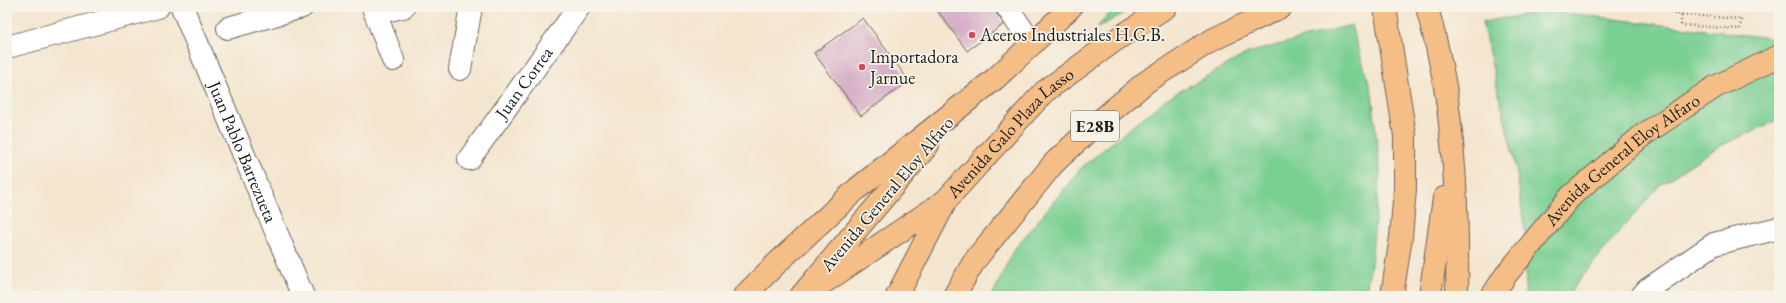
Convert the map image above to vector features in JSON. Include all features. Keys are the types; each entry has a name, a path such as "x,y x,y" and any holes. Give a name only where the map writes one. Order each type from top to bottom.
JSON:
{"main road":[{"path":"744,296 776,263 858,188 996,78 1070,7"},
{"name":"Avenida Galo Plaza Lasso","path":"897,296 947,199 1044,92 1114,41 1166,7"},
{"name":"E28B","path":"954,296 975,260 1054,163 1088,132 1146,82 1212,40 1282,7"},
{"path":"1385,7 1393,50 1405,136 1405,190 1401,238 1392,296"},
{"path":"1427,7 1446,92 1452,139 1457,258 1457,296"},
{"name":"Avenida General Eloy Alfaro","path":"1492,296 1505,276 1572,196 1643,135 1715,87 1779,56"},
{"name":"Avenida General Eloy Alfaro","path":"801,296 957,110"},
{"path":"1430,296 1452,139"},
{"path":"804,296 947,199"}],"street":[{"path":"7,47 158,7"},
{"name":"Juan Pablo Barrezueta","path":"182,7 303,296"},
{"path":"228,28 302,7"},
{"path":"393,60 374,10 403,7"},
{"path":"460,69 471,7"},
{"name":"Juan Correa","path":"469,159 579,7"},
{"path":"1007,7 1032,44"},
{"path":"1642,296 1647,290 1714,244 1779,228"}],"path":[{"path":"1675,7 1674,14 1741,19 1740,29 1680,25 1682,7"}],"green space":[{"path":"1114,7 1135,7 1097,28"},
{"path":"1548,11 1779,39 1779,119 1716,148 1660,185 1617,234 1567,296 1525,296 1527,246 1516,168 1482,22"},
{"path":"1351,25 1372,93 1380,171 1371,264 1365,296 992,296 1013,251 1082,167 1166,99 1248,53"}],"building":[{"name":"Aceros Industriales H.G.B.","path":"935,7 995,7 997,14 1004,24 967,51"},
{"name":"Importadora Jarnue","path":"863,18 909,81 861,116 814,53"}],"place":[{"name":"Aceros Industriales H.G.B.","path":"972,35"},
{"name":"Importadora Jarnue","path":"862,67"}]}
